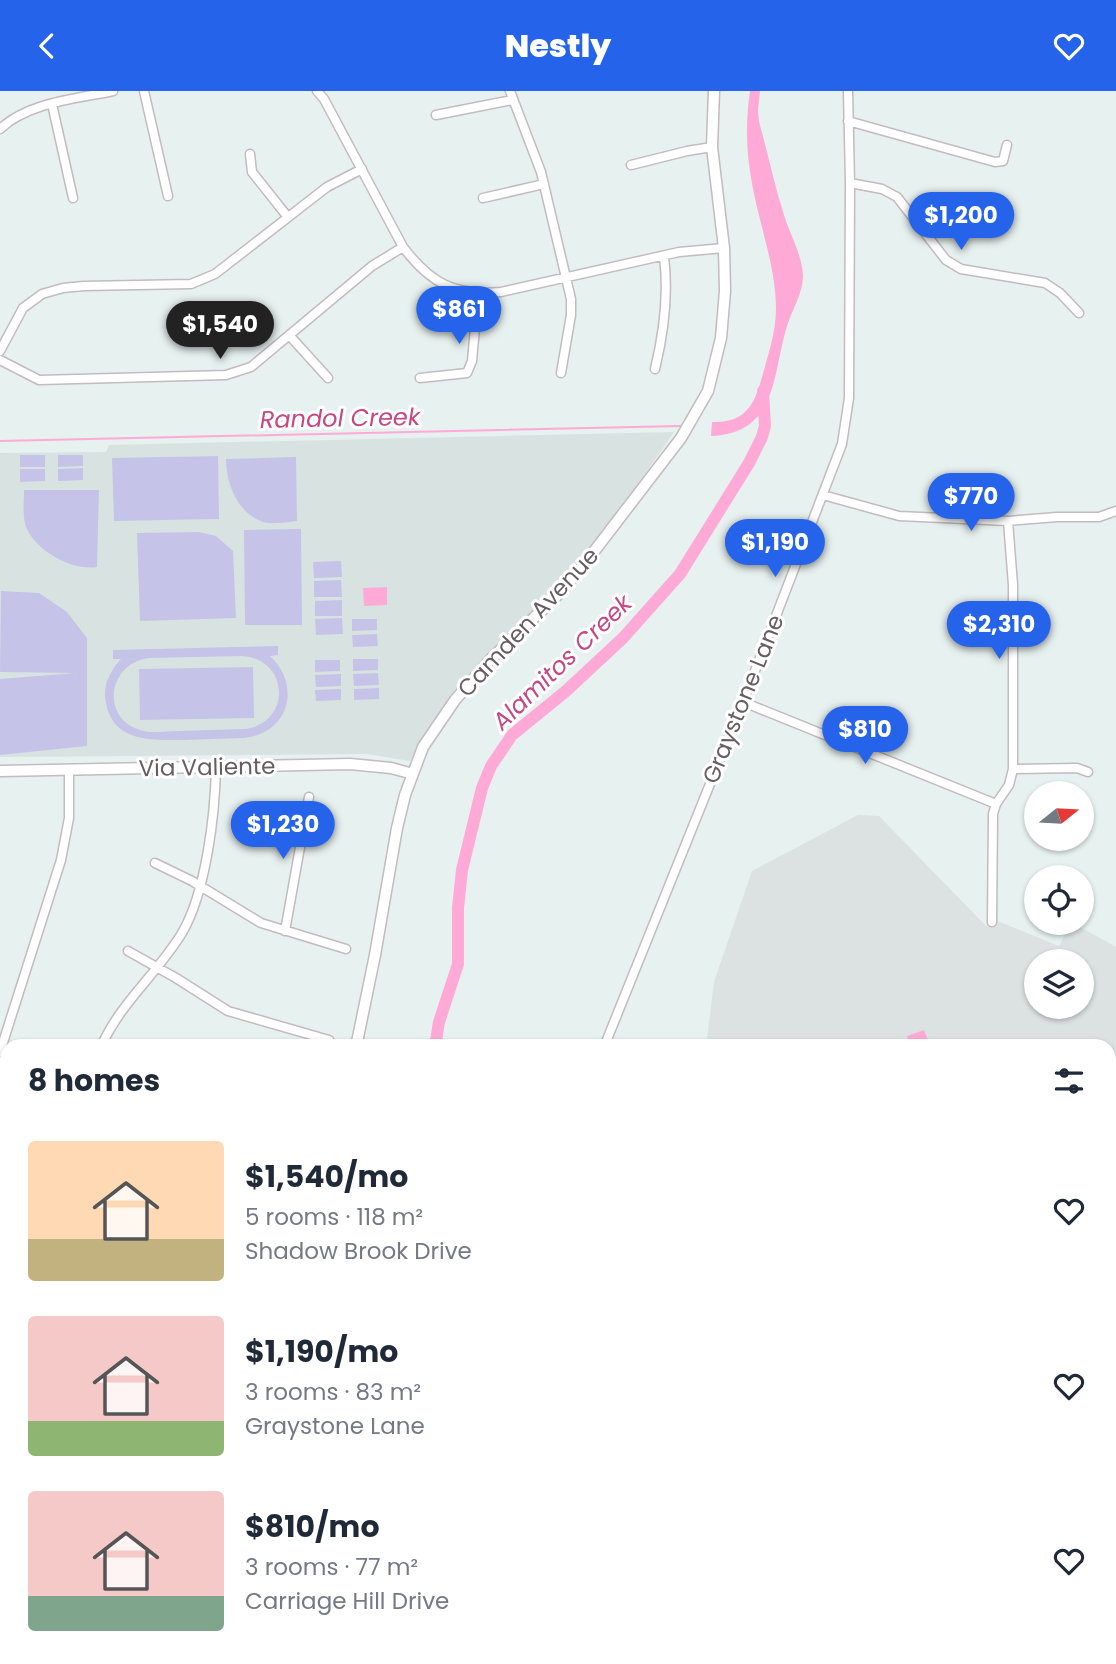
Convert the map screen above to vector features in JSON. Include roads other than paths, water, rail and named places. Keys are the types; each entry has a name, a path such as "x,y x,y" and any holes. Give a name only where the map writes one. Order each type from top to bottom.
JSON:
{"street":[{"path":"0,129 26,111 113,91"},
{"path":"144,91 168,197"},
{"path":"317,91 324,99 403,247 417,266 433,279 455,290 478,294 501,292 679,252 724,248"},
{"name":"Camden Avenue","path":"358,1039 397,828 424,747 455,700 491,659 569,584 681,438 708,391 721,338 725,291 724,248 712,147 714,91"},
{"name":"Graystone Lane","path":"607,1039 743,702 842,444 849,398 848,91"},
{"path":"436,115 511,95 544,184 566,277 571,315 561,373"},
{"path":"52,104 73,198"},
{"path":"848,121 995,162 1003,161 1007,145"},
{"path":"631,165 712,147"},
{"path":"250,154 252,172 287,216"},
{"path":"0,351 23,308 42,294 84,286 191,284 215,274 327,187 362,169"},
{"path":"850,183 882,189 897,197 946,260 961,269 1045,283 1060,293 1079,313"},
{"path":"483,198 544,184"},
{"path":"0,361 39,380 226,376 251,366 372,267 403,247"},
{"path":"655,369 664,331 667,281 664,257"},
{"path":"420,378 467,373 472,361 478,294"},
{"path":"289,335 328,378"},
{"path":"823,495 900,516 1008,521 1099,517 1116,511"},
{"path":"992,922 993,814 996,804 1009,785 1013,769 1013,585 1008,521"},
{"path":"743,702 996,804"},
{"name":"Via Valiente","path":"0,771 351,764 391,768 413,774"},
{"path":"105,1039 131,996 181,934 194,908 209,837 216,767"},
{"path":"1013,769 1077,768 1088,772"},
{"path":"6,1039 61,860 69,818 69,770"},
{"path":"285,931 309,797"},
{"path":"155,863 200,886 261,923 346,949"},
{"path":"128,951 228,1011 326,1039"}],"waterway":[{"name":"Alamitos Creek","path":"436,1039 439,1022 458,964 458,908 462,870 482,788 491,766 512,735 566,691 623,638 680,574 749,463 762,437 765,426 763,391"},
{"name":"Randol Creek","path":"0,441 680,426"}]}
